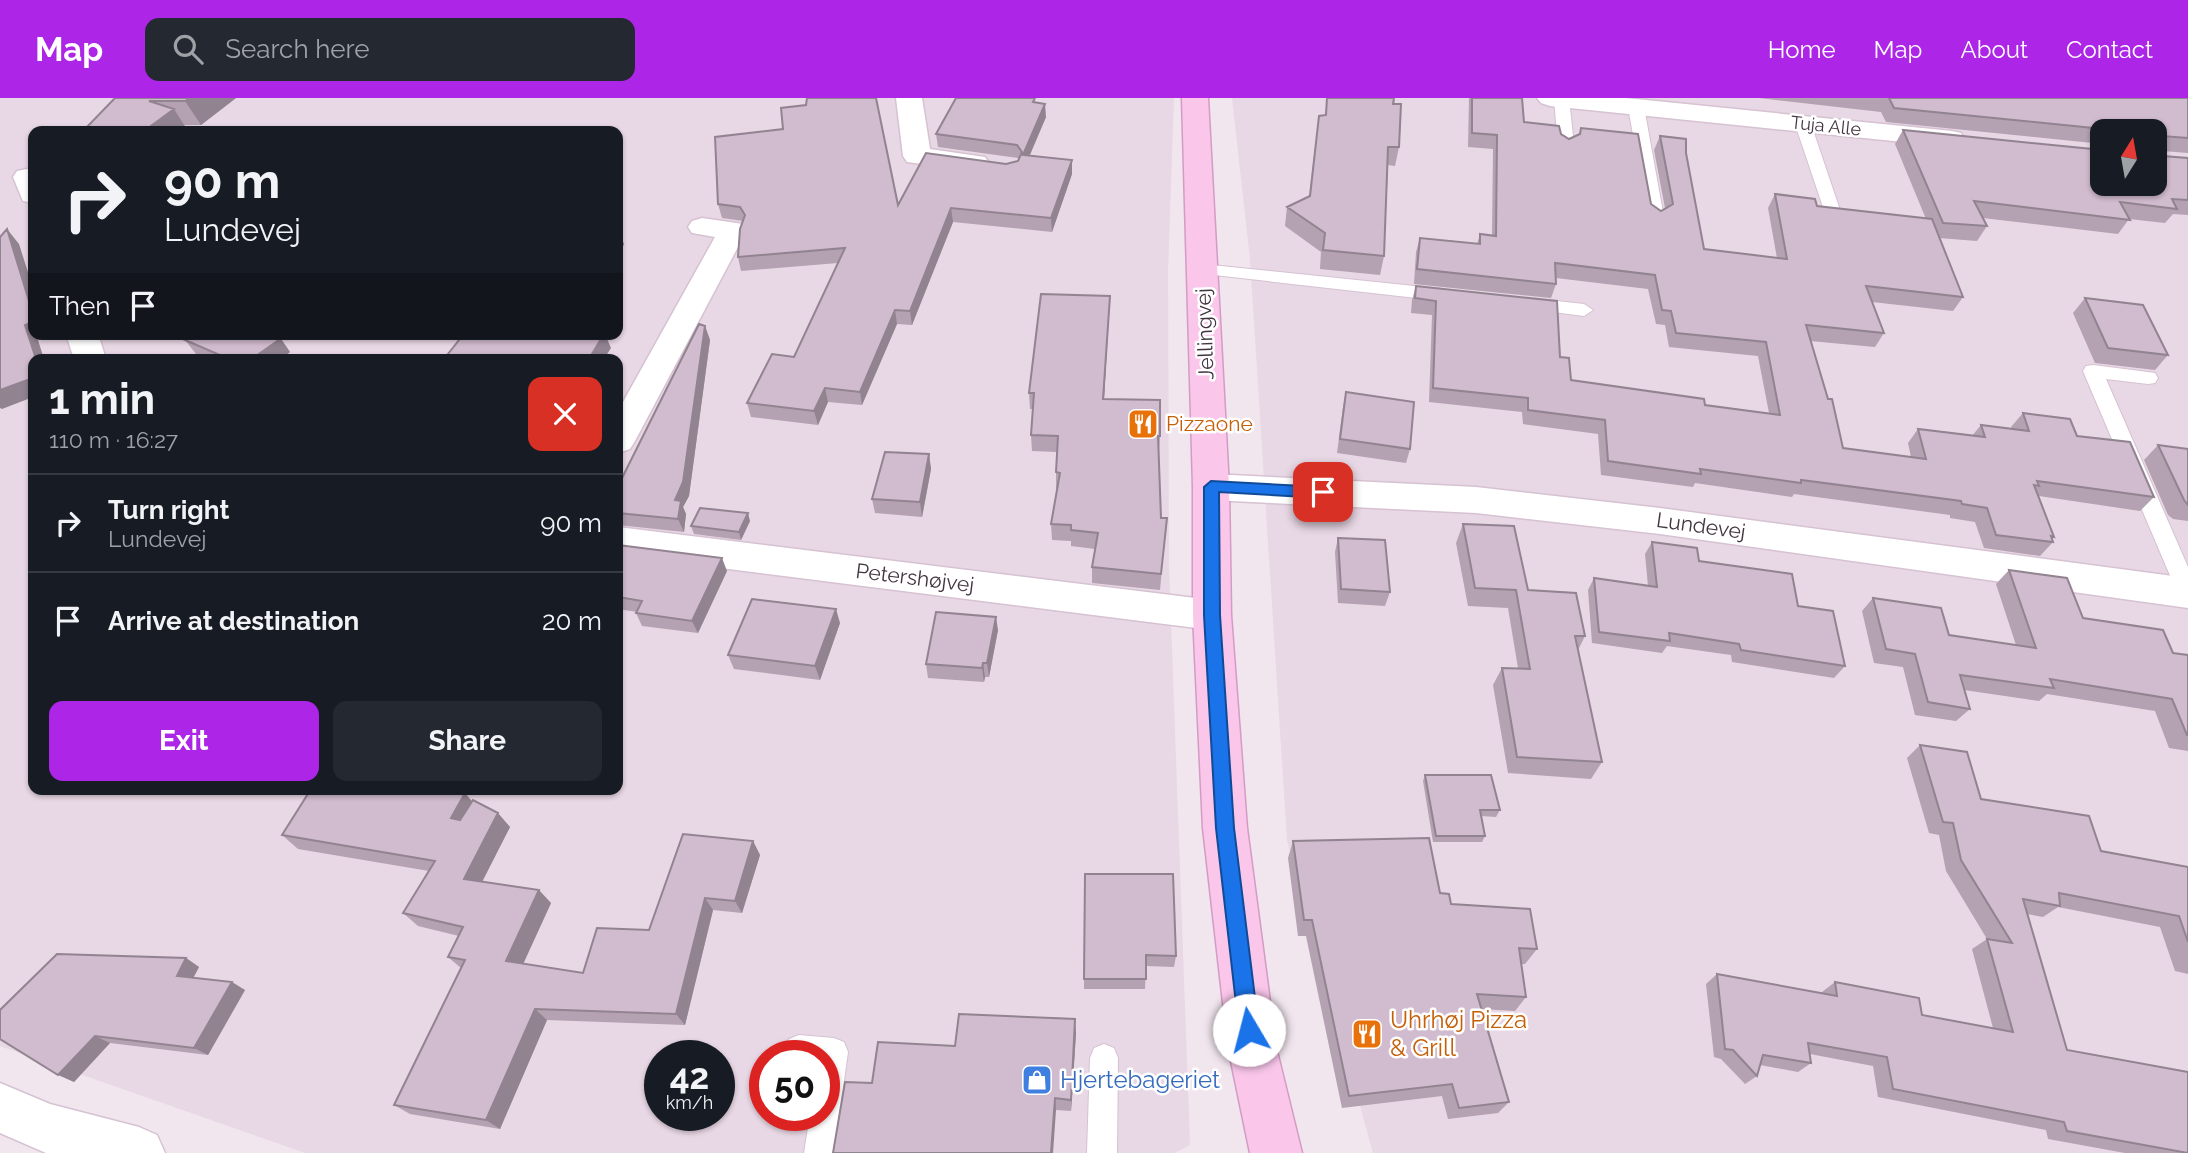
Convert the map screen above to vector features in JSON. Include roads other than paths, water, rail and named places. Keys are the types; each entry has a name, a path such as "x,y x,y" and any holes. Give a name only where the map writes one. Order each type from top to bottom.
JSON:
{"main road":[{"name":"Jellingvej","path":"1195,98 1211,487 1212,615 1225,828 1252,1047 1276,1153"}],"street":[{"path":"909,98 917,156 995,165"},
{"name":"Tuja Alle","path":"1556,99 1980,142"},
{"path":"623,432 733,230 702,227"},
{"name":"Lundevej","path":"1211,487 1489,501 1660,521 2188,592"},
{"name":"Petershøjvej","path":"623,542 1212,615"},
{"path":"0,1108 49,1129 139,1153"}],"lane":[{"path":"1556,99 1566,146"},
{"path":"1636,107 1656,218"},
{"path":"1803,124 1833,213"},
{"path":"1202,269 1462,297"},
{"path":"1516,303 1584,310"},
{"path":"2148,378 2093,371 2188,592"},
{"path":"1102,1153 1104,1058"},
{"path":"819,1153 822,1131"}],"place":[{"name":"Pizzaone","path":"1143,424"},
{"name":"Uhrhøj Pizza & Grill","path":"1367,1034"},
{"name":"Hjertebageriet","path":"1037,1080"}]}
